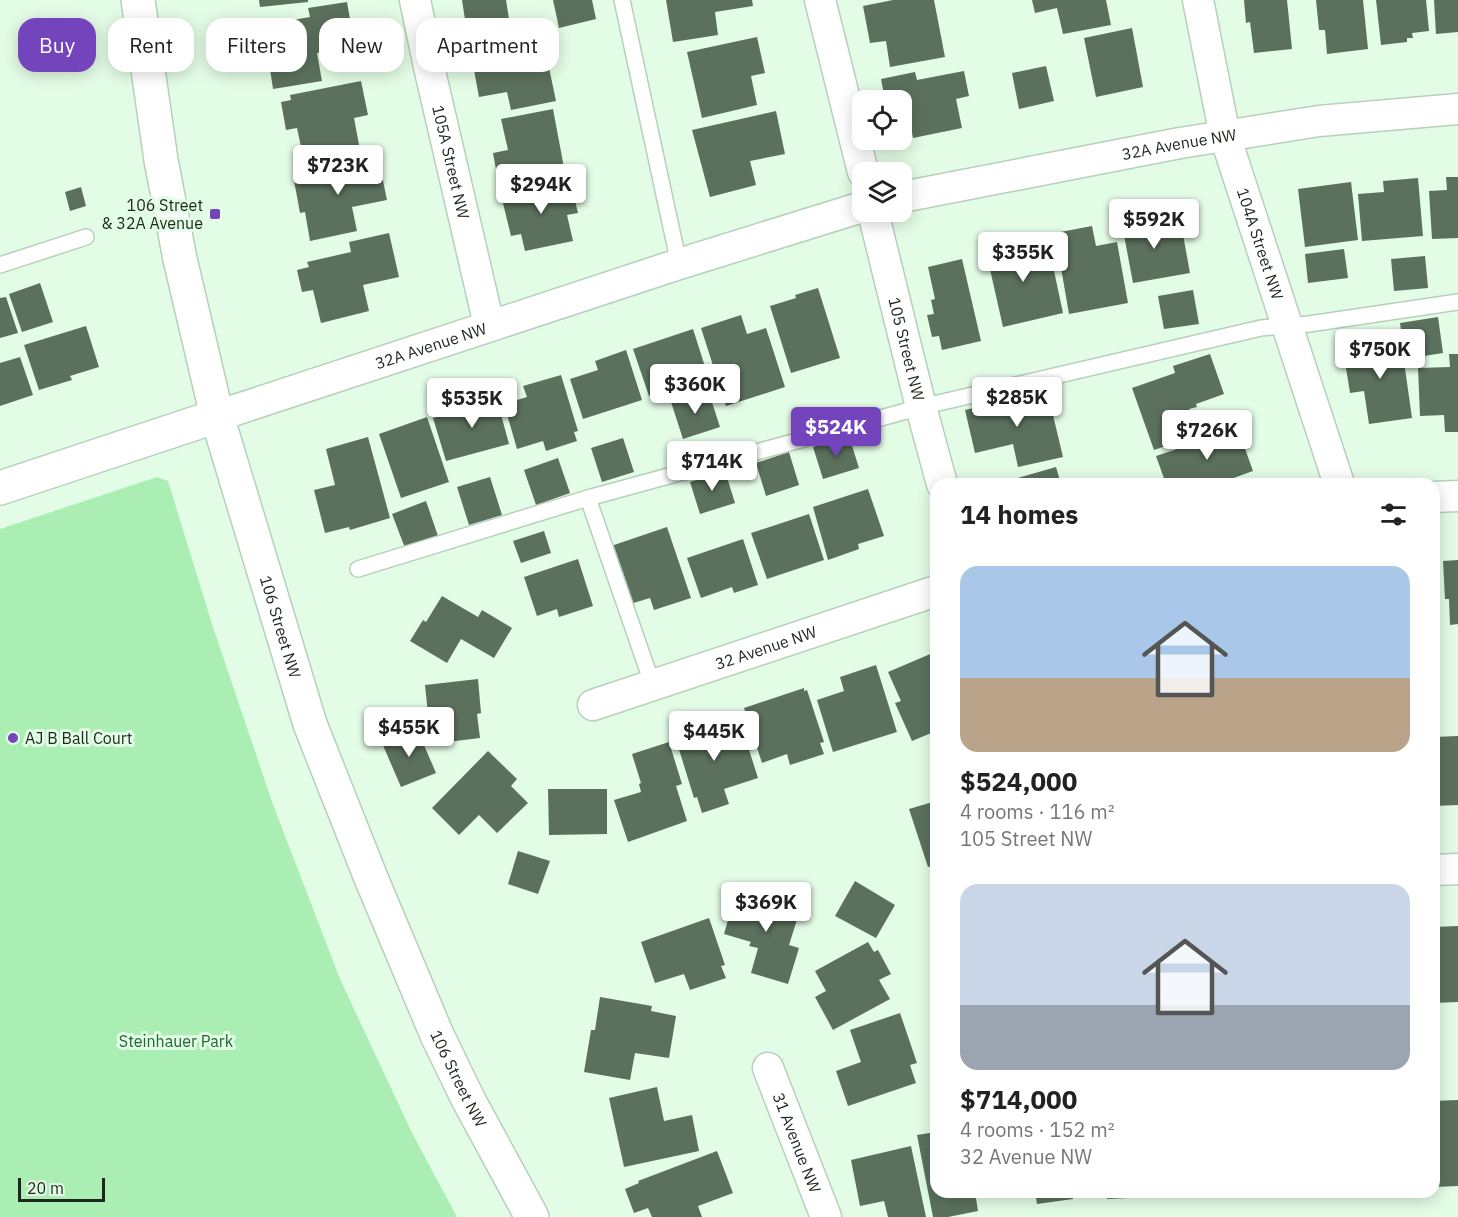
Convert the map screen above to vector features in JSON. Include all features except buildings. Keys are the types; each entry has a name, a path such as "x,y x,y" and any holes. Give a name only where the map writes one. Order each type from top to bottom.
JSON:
{"street":[{"name":"106 Street NW","path":"138,0 161,160 180,258 217,416 310,724 437,1035 468,1099 532,1217"},
{"name":"105A Street NW","path":"415,0 489,325"},
{"path":"820,0 860,162"},
{"name":"104A Street NW","path":"1198,0 1225,136 1337,478"},
{"name":"32A Avenue NW","path":"912,195 1180,143 1319,121 1458,109"},
{"name":"32A Avenue NW","path":"0,488 489,325 852,210"},
{"name":"105 Street NW","path":"875,222 940,478"},
{"path":"1440,497 1458,496"},
{"name":"32 Avenue NW","path":"593,705 930,593"},
{"path":"1440,870 1458,869"},
{"name":"31 Avenue NW","path":"768,1068 826,1217"}],"lane":[{"path":"622,0 679,264"},
{"path":"0,265 86,237"},
{"path":"358,569 588,498 921,407 1261,328 1458,302"},
{"path":"588,498 652,686"}],"green space":[{"name":"Steinhauer Park","path":"157,477 168,481 212,624 272,802 340,979 412,1133 457,1217 0,1217 0,529"}],"place":[{"name":"106 Street & 32A Avenue","path":"215,214"},
{"name":"AJ B Ball Court","path":"13,738"}]}
